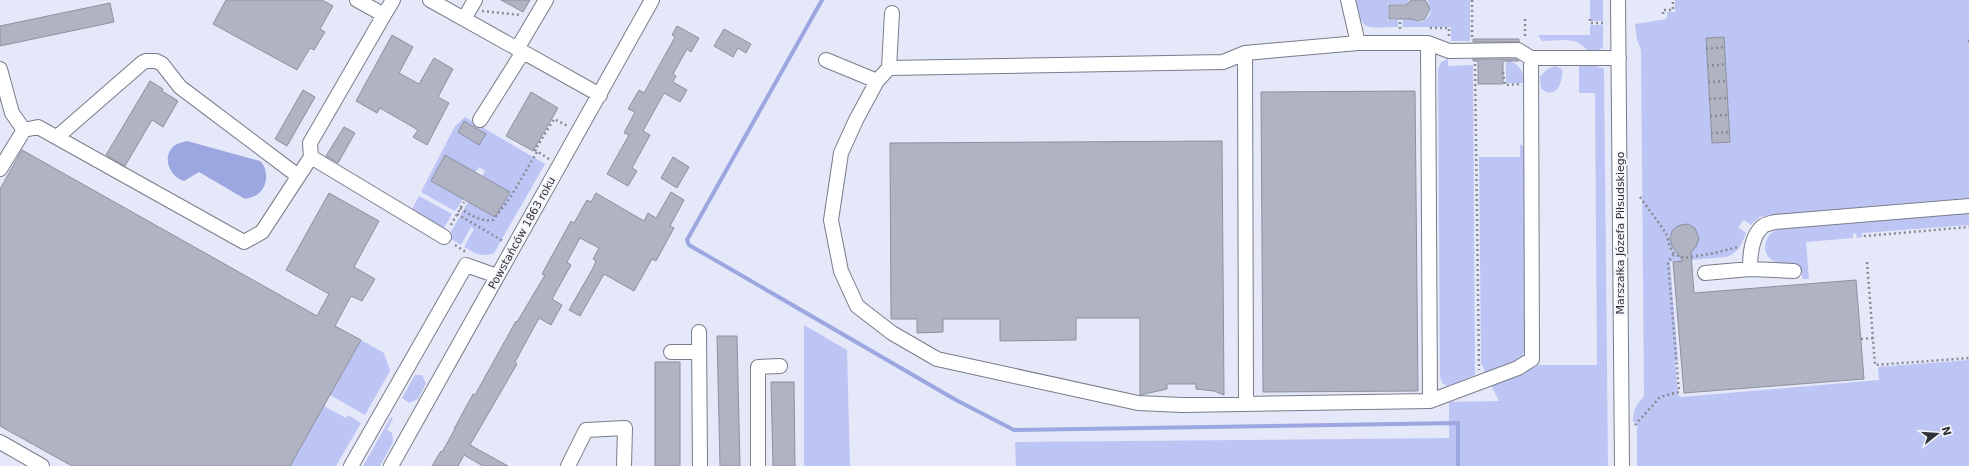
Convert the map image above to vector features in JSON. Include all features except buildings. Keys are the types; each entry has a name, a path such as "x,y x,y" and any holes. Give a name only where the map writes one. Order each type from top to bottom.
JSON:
{"street":[{"path":"358,0 384,15"},
{"path":"0,169 24,130 38,127 244,242 262,232 311,157 310,143 393,0"},
{"path":"430,0 600,95"},
{"path":"480,120 520,50 546,0"},
{"name":"Powstańców 1863 roku","path":"391,466 652,0"},
{"path":"1348,0 1358,43"},
{"name":"Marszałka Józefa Piłsudskiego","path":"1618,0 1622,466"},
{"path":"464,19 476,4"},
{"path":"892,14 889,68 877,81 856,120 841,153 831,220 841,271 857,306 892,333 937,359 1138,403 1246,404 1430,401 1518,368 1532,359 1531,58"},
{"path":"889,68 1223,62 1245,53 1358,43 1428,43 1450,51 1518,50 1531,58 1618,58"},
{"path":"1428,43 1430,401"},
{"path":"1245,53 1246,404"},
{"path":"826,60 877,81"},
{"path":"57,137 142,63 146,61 156,61 162,64 180,87 298,176"},
{"path":"0,69 12,112 24,130"},
{"path":"311,157 444,237"},
{"path":"1750,269 1750,251 1757,234 1763,225 1775,222 1969,206"},
{"path":"351,466 466,265 498,276"},
{"path":"1705,273 1750,269 1794,271"},
{"path":"699,332 700,466"},
{"path":"671,352 698,352"},
{"path":"758,466 758,367 780,366"},
{"path":"568,466 586,430 625,428 624,466"},
{"path":"0,442 42,466"}],"path":[{"path":"1472,0 1472,51"},
{"path":"1663,14 1663,10 1673,10 1673,0"},
{"path":"476,4 485,12 522,16"},
{"path":"1400,19 1400,29"},
{"path":"1590,19 1590,23 1607,23"},
{"path":"1706,49 1725,47"},
{"path":"1707,66 1726,64"},
{"path":"1708,82 1727,81"},
{"path":"1709,99 1728,98"},
{"path":"1710,116 1729,115"},
{"path":"460,208 473,216 488,221 493,220 510,198 537,152 535,150 554,119 568,126"},
{"path":"1711,133 1730,132"},
{"path":"537,152 550,159"},
{"path":"1640,197 1666,233 1670,247 1674,254 1684,258 1715,254 1754,244"},
{"path":"464,202 443,239 472,255"},
{"path":"457,214 504,241"},
{"path":"1865,237 1969,227"},
{"path":"1632,428 1660,397 1679,392 1668,262 1674,254"},
{"path":"1867,262 1875,365 1969,358"},
{"path":"1861,339 1873,338"}],"shaded area":[{"path":"1354,0 1409,0 1407,4 1388,4 1388,20 1398,20 1398,27 1379,28 1367,26 1360,19"},
{"path":"1428,0 1470,0 1470,41 1451,41 1451,27 1402,27 1404,13 1411,19 1419,22 1423,21 1429,16 1431,11"},
{"path":"1590,0 1603,0 1603,21 1590,21"},
{"path":"1675,0 1969,0 1969,198 1770,215 1759,217 1751,225 1744,220 1738,227 1746,233 1741,245 1733,254 1725,257 1670,262 1678,361 1675,361 1678,395 1681,397 1879,380 1878,367 1969,360 1969,466 1637,466 1637,422 1633,422 1633,418 1639,402 1644,396 1641,50 1637,40 1635,24 1667,19 1667,12 1675,12"},
{"path":"1590,25 1603,25 1603,47 1598,51 1590,51 1573,41 1542,41 1538,35 1590,35"},
{"path":"1448,59 1448,66 1473,65 1475,375 1447,386 1442,383 1440,376 1438,69 1441,62"},
{"path":"1506,59 1520,68 1523,74 1524,83 1506,83"},
{"path":"1579,65 1596,66 1604,69 1608,466 1016,466 1015,442 1449,438 1449,402 1499,401 1490,383 1539,365 1597,365 1595,93 1579,93"},
{"path":"1555,66 1562,69 1562,79 1558,89 1550,93 1546,92 1541,88 1540,77 1547,69"},
{"path":"465,117 545,164 494,253 486,255 479,254 464,247 474,229 471,227 461,245 448,237 468,202 495,217 509,192 482,176 485,171 479,167 475,173 445,155 431,181 463,199 455,211 421,192 455,126"},
{"path":"187,141 260,161 263,164 266,173 264,187 256,195 245,199 199,172 184,181 174,175 169,165 168,155 175,145"},
{"path":"1520,144 1524,147 1525,350 1519,359 1514,363 1486,374 1481,363 1479,157 1520,157"},
{"path":"419,196 452,214 441,233 409,215"},
{"path":"1969,213 1969,225 1862,233 1862,237 1857,238 1856,233 1853,234 1853,238 1806,242 1809,279 1803,279 1800,268 1784,265 1770,259 1765,249 1766,242 1771,233 1780,229"},
{"path":"804,325 847,350 850,466 805,466 804,464"},
{"path":"361,340 384,353 390,371 365,415 330,395"},
{"path":"415,375 422,375 426,383 418,399 409,403 402,398"},
{"path":"324,406 346,418 348,415 361,423 336,466 290,466"},
{"path":"391,417 393,418 387,430 392,433 393,442 380,466 363,466"}],"waterway":[{"path":"822,0 687,240 689,245 956,400 1014,430 1458,423 1458,466"}]}
